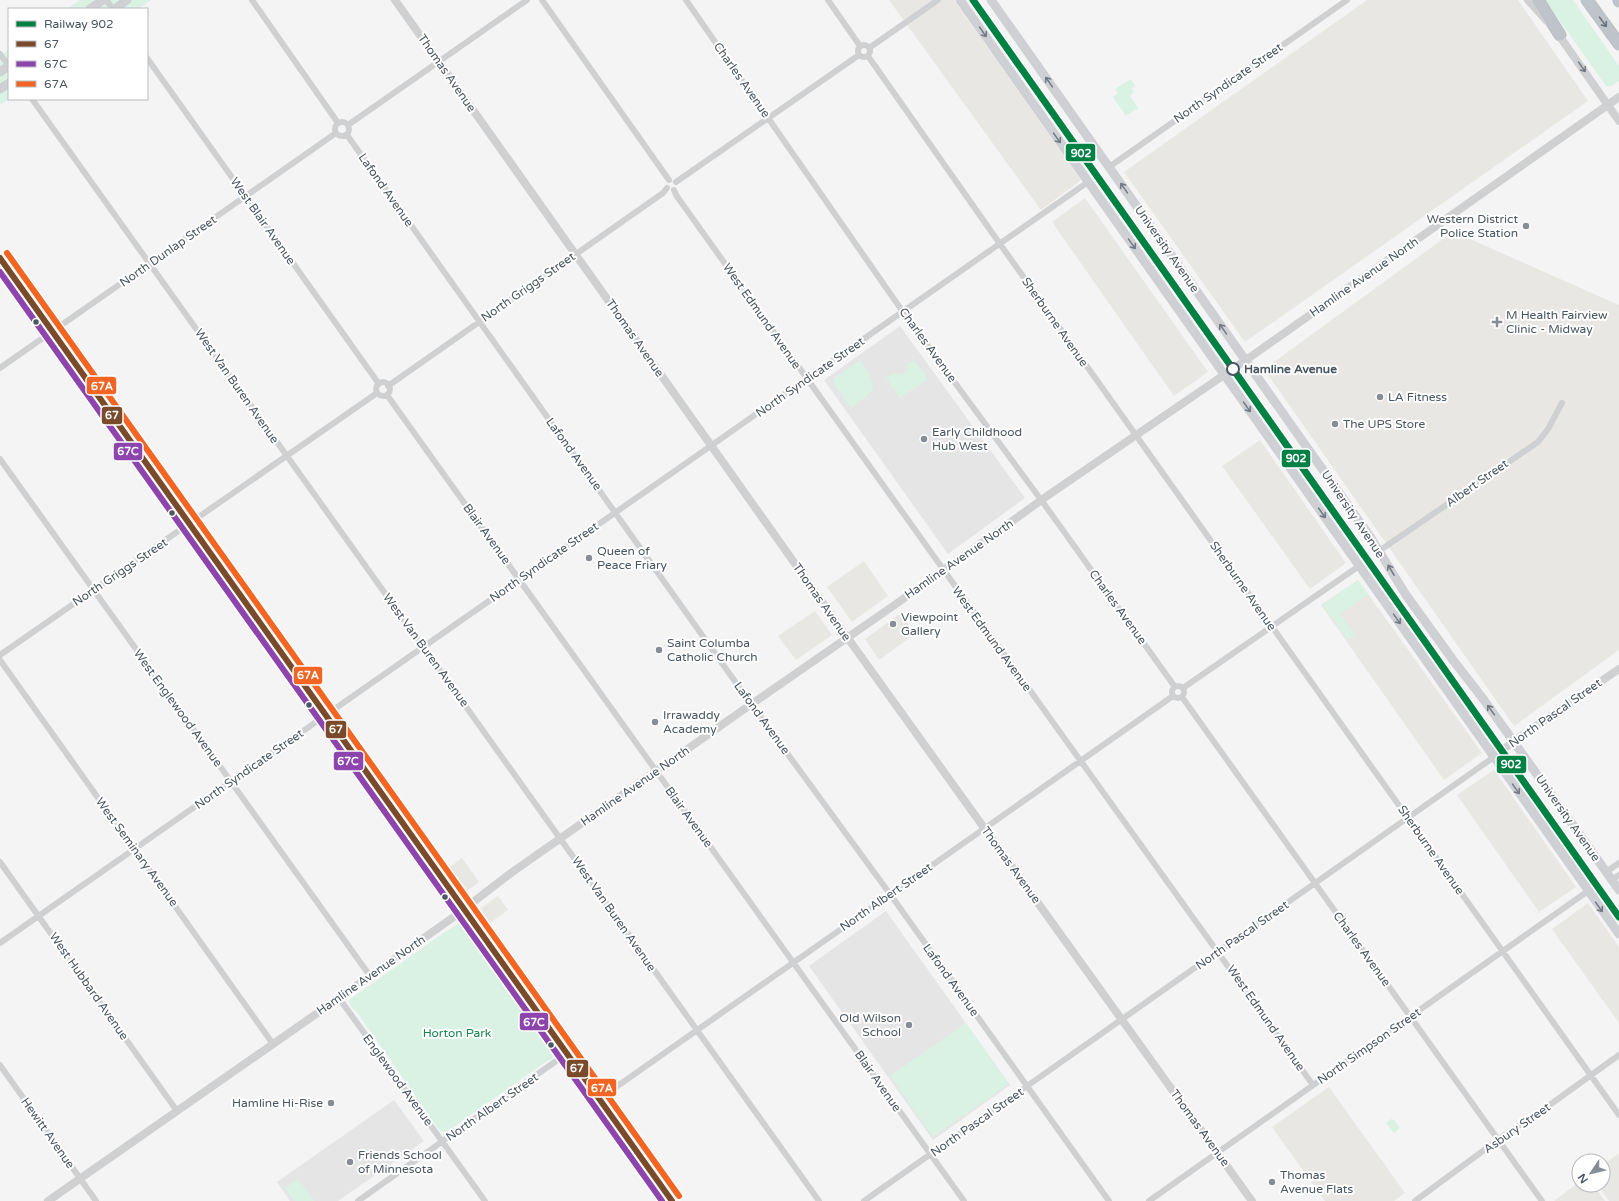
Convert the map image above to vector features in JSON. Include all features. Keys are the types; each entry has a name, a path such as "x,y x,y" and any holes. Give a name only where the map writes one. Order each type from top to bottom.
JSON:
{"highway":[{"path":"1538,0 1560,35"},
{"path":"1587,0 1619,44"}],"main road":[{"path":"91,8 103,0"},
{"path":"116,8 128,0"},
{"name":"University Avenue","path":"960,0 1619,934"},
{"name":"University Avenue","path":"991,0 1246,360 1379,551 1406,595 1452,660 1484,700 1606,872 1616,878 1619,890"}],"street":[{"path":"106,0 113,8"},
{"path":"252,0 338,123"},
{"name":"Thomas Avenue","path":"395,0 847,638 1252,1201"},
{"path":"348,125 527,0"},
{"path":"542,0 669,180 674,180 676,182"},
{"name":"Charles Avenue","path":"686,0 903,312 1042,501 1175,687"},
{"path":"828,0 860,46"},
{"path":"869,48 938,0"},
{"path":"1333,0 1338,6"},
{"name":"North Syndicate Street","path":"1109,167 1347,0"},
{"path":"1528,0 1560,35 1619,121"},
{"path":"860,46 865,45 869,48"},
{"path":"859,55 858,50 860,46"},
{"path":"859,55 863,57 868,56 870,53 869,48"},
{"path":"0,54 8,65"},
{"path":"676,182 859,55"},
{"name":"Sherburne Avenue","path":"868,56 1272,628 1409,818 1619,1115"},
{"name":"West Blair Avenue","path":"148,59 379,384"},
{"name":"Hamline Avenue North","path":"48,1201 339,998 751,704 1246,360 1619,97"},
{"name":"West Van Buren Avenue","path":"33,100 696,1030 820,1201"},
{"path":"344,122 348,125 350,130 347,135 341,136 336,133 335,128 338,123 344,122"},
{"name":"North Dunlap Street","path":"0,368 336,133"},
{"name":"Lafond Avenue","path":"347,135 751,704 890,894 1109,1201"},
{"path":"669,180 666,184 667,188 671,191 677,187 676,182"},
{"name":"North Syndicate Street","path":"0,943 1088,182"},
{"name":"North Griggs Street","path":"388,386 667,188"},
{"name":"West Edmund Avenue","path":"674,190 807,379 1313,1085"},
{"path":"0,258 670,1198 661,1201"},
{"path":"383,383 388,386 389,389 387,395 381,396 377,393 376,389 379,384 383,383"},
{"name":"North Griggs Street","path":"0,655 377,393"},
{"name":"Blair Avenue","path":"387,395 964,1201"},
{"name":"Albert Street","path":"1379,551 1538,442 1548,429 1562,403"},
{"name":"West Englewood Avenue","path":"0,459 370,976"},
{"path":"1183,688 1272,628 1359,566"},
{"name":"West Seminary Avenue","path":"0,660 273,1044"},
{"name":"North Pascal Street","path":"864,1201 1028,1087 1619,669"},
{"path":"1179,686 1183,688 1184,693 1182,697 1178,698 1173,696 1172,691 1175,687 1179,686"},
{"name":"North Albert Street","path":"599,1099 1173,696"},
{"name":"Charles Avenue","path":"1182,697 1542,1201"},
{"name":"West Hubbard Avenue","path":"0,862 177,1111"},
{"path":"1606,872 1619,863"},
{"name":"North Simpson Street","path":"1149,1201 1588,891"},
{"name":"Englewood Avenue","path":"339,998 485,1201"},
{"name":"North Albert Street","path":"358,1201 566,1054"},
{"name":"Asbury Street","path":"1415,1201 1498,1140 1619,1055"},
{"name":"Hewitt Avenue","path":"0,1065 96,1201"}],"shaded area":[{"path":"889,0 954,0 1081,180 1041,210"},
{"path":"1367,0 1518,0 1588,101 1245,342 1124,172"},
{"path":"1085,198 1208,372 1174,396 1052,222"},
{"path":"1461,226 1470,239 1619,305 1619,650 1514,726 1264,369"},
{"name":"Early Childhood Hub West","path":"900,326 1025,498 948,554 824,380"},
{"path":"1260,440 1346,563 1310,589 1222,466"},
{"path":"864,561 888,596 852,622 827,587"},
{"path":"1358,580 1482,753 1444,780 1321,605"},
{"path":"815,611 832,635 796,660 778,636"},
{"path":"901,613 915,634 879,660 865,639"},
{"path":"1494,770 1576,887 1539,912 1457,795"},
{"path":"462,858 479,882 467,891 450,867"},
{"path":"498,896 508,910 490,923 480,909"},
{"path":"1588,903 1619,947 1619,1023 1552,929"},
{"name":"Old Wilson School","path":"886,911 1010,1085 933,1140 809,966"},
{"path":"1329,1087 1405,1193 1394,1201 1325,1201 1272,1127"},
{"name":"Friends School of Minnesota","path":"394,1100 424,1141 338,1201 290,1201 277,1182"},
{"path":"1619,1153 1619,1201 1609,1201 1604,1193 1611,1193 1611,1159"},
{"path":"1571,1188 1571,1193 1599,1193 1605,1201 1554,1201"}],"green space":[{"path":"80,0 151,0 139,8 68,8"},
{"path":"1545,0 1573,0 1619,66 1619,81 1610,87 1606,86"},
{"path":"8,50 8,100 0,105 0,56"},
{"path":"1131,79 1135,86 1132,88 1134,92 1130,96 1138,108 1126,116 1113,97 1118,93 1115,89"},
{"path":"860,360 870,375 873,389 851,408 834,383 834,378"},
{"path":"914,360 928,379 900,398 886,378 893,373 900,375 909,369 907,365"},
{"path":"1358,580 1368,594 1340,614 1355,635 1348,640 1323,605"},
{"name":"Horton Park","path":"460,923 465,925 554,1050 555,1054 552,1059 445,1133 440,1131 356,1011 351,1007 349,1000"},
{"path":"966,1023 1009,1084 933,1137 890,1076"},
{"path":"1391,1119 1394,1120 1400,1128 1394,1133 1386,1123"},
{"path":"298,1179 314,1201 295,1201 285,1188"}],"rail line":[{"name":"902","path":"973,0 1619,917"}],"transit line":[{"name":"67A","path":"7,253 679,1196"},
{"name":"67","path":"0,258 672,1201"},
{"name":"67C","path":"0,272 662,1201"}],"place":[{"name":"Western District Police Station","path":"1526,226"},
{"name":"M Health Fairview Clinic - Midway","path":"1497,322"},
{"name":"Hamline Avenue","path":"1233,369"},
{"name":"LA Fitness","path":"1380,397"},
{"name":"The UPS Store","path":"1335,424"},
{"name":"Early Childhood Hub West","path":"924,439"},
{"name":"Queen of Peace Friary","path":"589,558"},
{"name":"Viewpoint Gallery","path":"893,624"},
{"name":"Saint Columba Catholic Church","path":"659,650"},
{"name":"Irrawaddy Academy","path":"655,722"},
{"name":"Old Wilson School","path":"909,1025"},
{"name":"Hamline Hi-Rise","path":"331,1103"},
{"name":"Friends School of Minnesota","path":"350,1162"},
{"name":"Thomas Avenue Flats","path":"1272,1182"}]}
